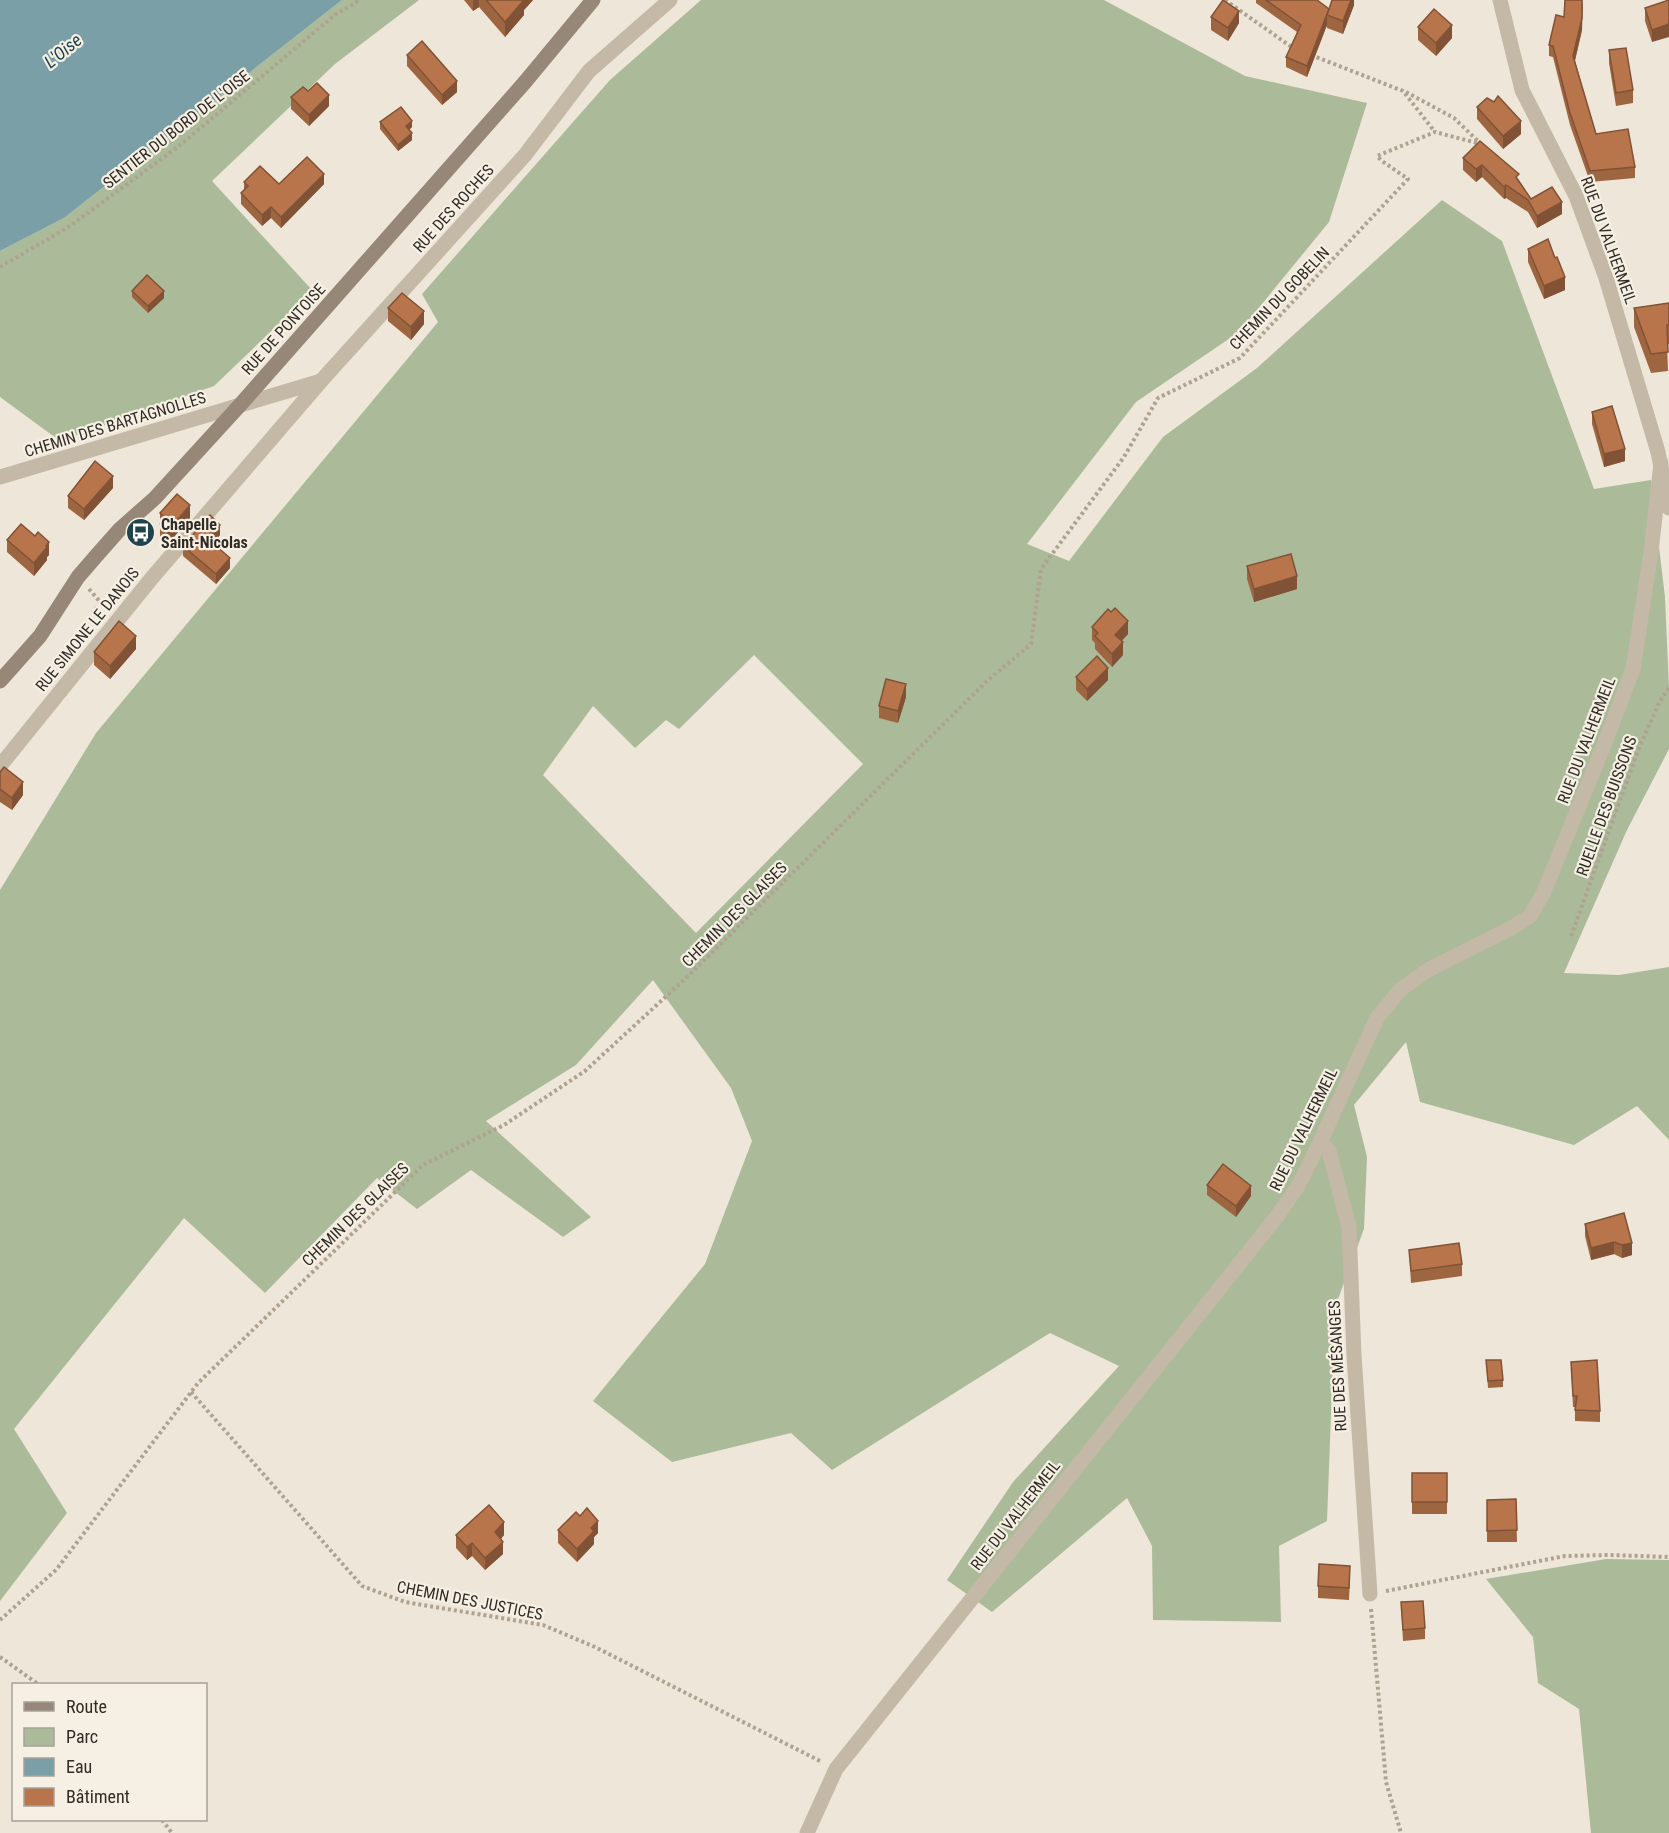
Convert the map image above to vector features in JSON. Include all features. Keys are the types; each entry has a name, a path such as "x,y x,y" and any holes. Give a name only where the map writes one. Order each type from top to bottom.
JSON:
{"main road":[{"name":"RUE DE PONTOISE","path":"0,681 40,636 78,577 97,555 120,529 155,498 240,405 525,82 593,0"}],"street":[{"name":"RUE DES ROCHES","path":"321,381 525,155 589,71 670,0"},
{"name":"RUE DU VALHERMEIL","path":"1500,0 1522,90 1576,196 1606,278 1643,397 1661,463 1669,508"},
{"path":"240,405 321,381"},
{"name":"RUE SIMONE LE DANOIS","path":"0,766 151,579 321,381"},
{"name":"CHEMIN DES BARTAGNOLLES","path":"0,477 240,405"},
{"name":"RUE DU VALHERMEIL","path":"807,1833 836,1769 1278,1215 1298,1186 1377,1018 1400,990 1428,970 1530,916 1543,894 1633,669 1651,552 1661,463"},
{"name":"RUE DES MÉSANGES","path":"1320,1142 1329,1151 1349,1227 1354,1355 1370,1594"}],"path":[{"name":"SENTIER DU BORD DE L'OISE","path":"0,267 70,226 179,146 336,15 360,0"},
{"path":"1225,0 1291,47 1299,50"},
{"path":"1308,53 1403,91 1454,118 1481,144 1435,132 1403,91"},
{"name":"CHEMIN DU GOBELIN","path":"986,682 1031,644 1041,569 1124,457 1158,398 1240,358 1408,179 1377,156 1435,132"},
{"name":"CHEMIN DES GLAISES","path":"0,1620 56,1570 198,1383 423,1165 504,1125 585,1071 685,979 986,682"},
{"name":"RUELLE DES BUISSONS","path":"1571,936 1639,748 1660,701 1669,688"},
{"name":"CHEMIN DES JUSTICES","path":"191,1392 362,1586 405,1602 543,1625 595,1647 836,1769"},
{"path":"1401,1833 1386,1782 1370,1594 1566,1556 1669,1557"},
{"path":"0,1657 37,1683"},
{"path":"163,1821 172,1833"}],"green space":[{"path":"342,0 419,0 335,64 212,181 313,291 214,386 60,441 0,397 0,251 64,218"},
{"path":"701,0 1104,0 1245,76 1367,103 1329,222 1239,332 1136,402 1027,544 1069,561 1163,437 1257,368 1442,200 1502,241 1594,489 1651,480 1665,597 1669,749 1627,830 1564,973 1619,975 1669,967 1669,1140 1637,1106 1574,1145 1420,1102 1406,1042 1354,1105 1367,1157 1364,1229 1335,1307 1327,1521 1279,1546 1281,1622 1153,1620 1152,1546 1127,1498 992,1612 947,1580 1013,1482 1119,1366 1050,1333 832,1470 791,1433 672,1462 593,1401 705,1264 752,1141 731,1088 653,980 576,1065 486,1121 591,1217 563,1237 471,1170 417,1209 377,1178 265,1293 184,1218 14,1429 67,1513 0,1601 0,890 96,733 438,322 422,294 610,80","holes":["754,655 863,764 696,933 543,775 593,706 635,748 666,720 679,729"]},
{"path":"1606,1559 1669,1560 1669,1833 1591,1833 1579,1709 1538,1683 1533,1637 1486,1579"}],"water":[{"name":"L'Oise","path":"0,0 342,0 64,218 0,251"}],"building":[{"path":"486,0 524,0 505,22"},
{"path":"1223,0 1239,11 1228,28 1211,17"},
{"path":"1266,0 1317,0 1329,9 1307,66 1286,57 1301,25"},
{"path":"1332,0 1351,0 1343,21 1327,15"},
{"path":"1565,0 1582,0 1582,18 1573,56 1596,134 1628,129 1635,167 1590,171 1570,113 1553,46 1549,45 1556,15 1564,17"},
{"path":"1669,0 1669,24 1652,30 1645,8"},
{"path":"1434,9 1452,25 1436,43 1418,27"},
{"path":"422,41 457,81 442,95 407,55"},
{"path":"1626,48 1633,90 1616,93 1609,50"},
{"path":"317,83 329,95 309,115 291,97 303,87 308,91"},
{"path":"1498,96 1521,121 1503,136 1477,107 1487,98 1494,102"},
{"path":"401,107 412,121 406,126 412,133 398,145 380,122"},
{"path":"1480,141 1519,174 1516,177 1531,199 1552,187 1562,202 1537,216 1528,200 1506,185 1504,187 1482,165 1476,169 1463,158"},
{"path":"307,157 324,174 281,217 271,207 262,215 241,193 248,186 244,182 260,166 279,184"},
{"path":"1548,239 1565,277 1544,286 1528,249"},
{"path":"147,275 164,291 148,306 132,291"},
{"path":"402,293 424,311 411,327 388,308"},
{"path":"1669,303 1668,352 1651,354 1634,308"},
{"path":"1612,406 1625,449 1604,454 1592,412"},
{"path":"95,461 113,476 84,509 68,496"},
{"path":"177,494 190,505 168,531 160,524 165,518 160,513"},
{"path":"210,515 220,525 208,539 230,558 216,574 183,546"},
{"path":"21,524 35,536 38,532 49,542 34,563 7,540"},
{"path":"1291,554 1297,576 1254,589 1247,566"},
{"path":"1115,608 1128,621 1115,635 1123,642 1112,654 1095,636 1098,633 1092,627 1108,609 1111,612"},
{"path":"119,621 136,636 110,666 94,652"},
{"path":"1097,656 1108,668 1087,689 1076,677"},
{"path":"886,679 906,684 898,711 879,706"},
{"path":"4,767 23,782 12,798 0,789 0,772"},
{"path":"1223,1164 1251,1186 1236,1206 1207,1185"},
{"path":"1624,1213 1632,1243 1622,1245 1614,1242 1591,1248 1585,1224"},
{"path":"1459,1243 1462,1264 1411,1271 1409,1250"},
{"path":"1486,1360 1501,1360 1503,1380 1488,1381"},
{"path":"1597,1360 1600,1411 1575,1410 1577,1396 1573,1396 1571,1362"},
{"path":"1412,1473 1447,1473 1447,1502 1412,1502"},
{"path":"1516,1499 1517,1530 1487,1531 1487,1500"},
{"path":"489,1505 504,1522 495,1532 503,1542 485,1558 472,1543 467,1547 456,1535"},
{"path":"587,1508 598,1521 591,1528 594,1531 577,1549 558,1530 576,1512 580,1516"},
{"path":"1319,1564 1350,1566 1349,1588 1318,1586"},
{"path":"1423,1601 1425,1628 1403,1630 1401,1602"}],"place":[{"name":"Chapelle Saint-Nicolas","path":"140,533"}]}
